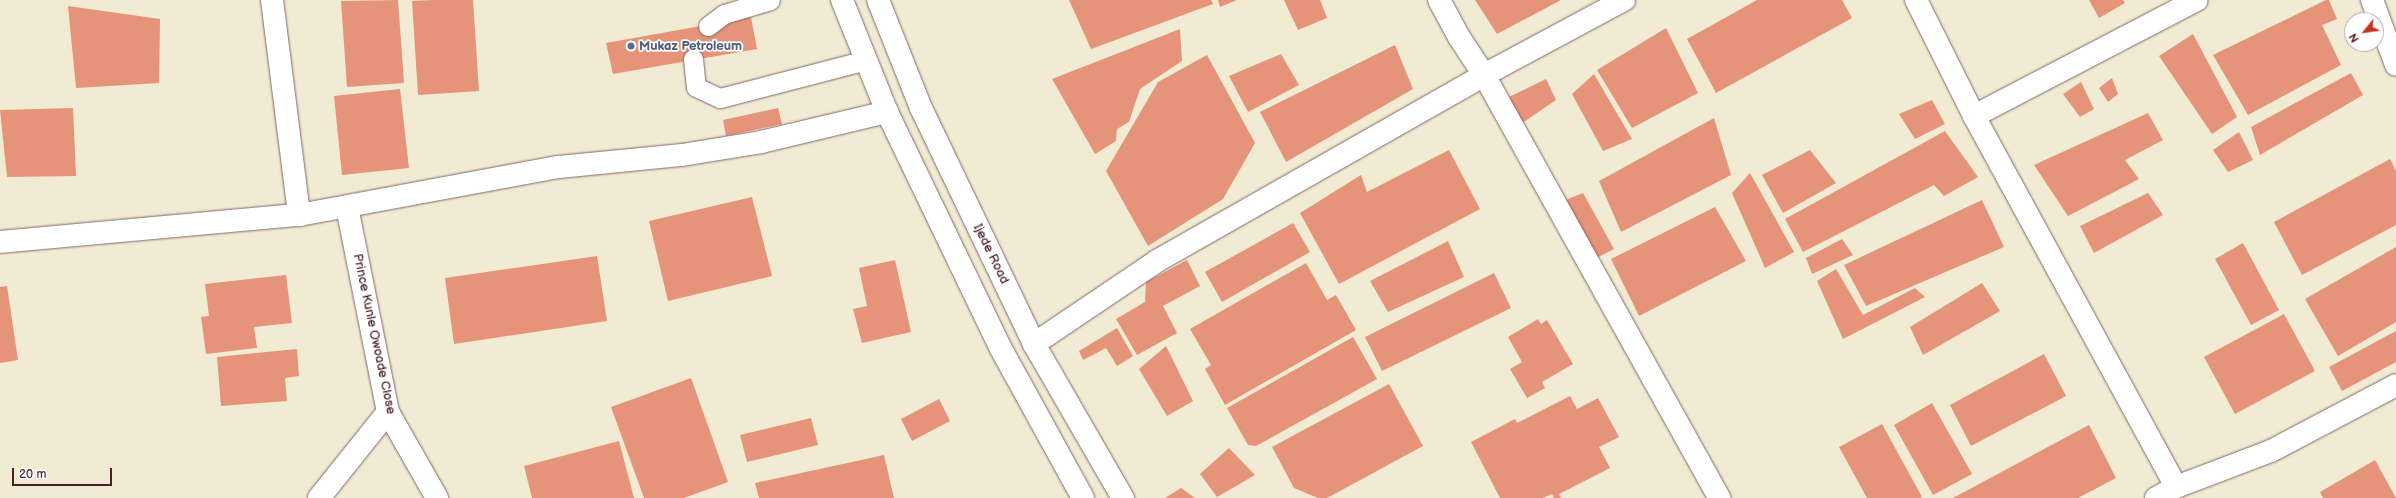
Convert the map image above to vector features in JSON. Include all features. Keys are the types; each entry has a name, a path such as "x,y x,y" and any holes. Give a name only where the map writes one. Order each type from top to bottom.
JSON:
{"street":[{"path":"272,0 299,215"},
{"path":"842,0 887,112 1000,347 1083,498"},
{"name":"Ijede Road","path":"878,0 921,108 1034,344 1123,498"},
{"path":"1439,0 1459,37 1484,75 1719,498"},
{"path":"1034,344 1157,261 1484,75 1624,0"},
{"path":"1916,0 1974,116 2176,487"},
{"path":"1974,116 2197,0"},
{"path":"2372,0 2396,65"},
{"path":"0,242 299,215 559,168 682,155 761,142 887,112"},
{"name":"Prince Kunle Owoade Close","path":"347,207 388,412 437,498"},
{"path":"2156,498 2176,487 2272,451 2396,385"},
{"path":"319,498 388,412"}],"lane":[{"path":"708,26 724,14 770,0"},
{"path":"693,60 696,87 720,98 866,60"}],"building":[{"path":"398,0 404,83 347,87 341,1"},
{"path":"473,0 479,91 418,95 412,1"},
{"path":"1069,0 1211,0 1213,4 1091,49"},
{"path":"1218,0 1237,0 1220,7"},
{"path":"1284,0 1320,0 1327,18 1298,30"},
{"path":"1475,0 1561,0 1497,34"},
{"path":"1757,0 1842,0 1852,18 1716,93 1687,39"},
{"path":"2089,0 2123,0 2125,3 2099,18"},
{"path":"2326,0 2329,0 2337,19 2322,25 2341,65 2248,115 2213,55"},
{"path":"68,6 160,19 159,83 76,88"},
{"path":"751,17 757,49 613,74 606,43"},
{"path":"1666,28 1698,93 1632,128 1597,70"},
{"path":"1180,29 1182,61 1140,89 1129,122 1117,129 1116,141 1095,154 1052,79"},
{"path":"2193,34 2237,117 2212,134 2159,56"},
{"path":"1395,45 1413,89 1286,162 1260,112"},
{"path":"1281,54 1299,85 1248,112 1229,76"},
{"path":"1207,55 1255,143 1223,199 1148,246 1106,171 1158,82"},
{"path":"2351,73 2363,95 2260,155 2251,127"},
{"path":"1594,74 1632,139 1603,151 1572,94"},
{"path":"2112,78 2118,94 2108,102 2099,88"},
{"path":"1546,79 1556,100 1522,123 1507,98"},
{"path":"2081,82 2094,109 2080,117 2063,94"},
{"path":"400,89 409,168 342,175 334,96"},
{"path":"1932,100 1945,124 1915,139 1899,114"},
{"path":"73,108 76,176 7,177 0,110"},
{"path":"778,108 782,124 726,136 723,120"},
{"path":"2148,113 2163,140 2125,160 2139,179 2068,216 2034,165"},
{"path":"1714,118 1731,175 1621,232 1599,181"},
{"path":"1945,131 1978,177 1944,196 1934,185 1803,252 1785,219"},
{"path":"2239,132 2253,160 2228,172 2213,150"},
{"path":"1449,150 1480,209 1339,284 1300,213 1361,175 1367,192"},
{"path":"1810,150 1836,183 1783,213 1762,175"},
{"path":"2390,159 2396,171 2396,225 2302,275 2274,222"},
{"path":"1750,173 1794,252 1765,268 1732,193"},
{"path":"1583,193 1614,249 1594,259 1563,201"},
{"path":"2148,193 2163,215 2094,253 2080,226"},
{"path":"752,197 772,276 668,301 649,221"},
{"path":"1982,200 2004,247 1866,306 1844,265"},
{"path":"1715,207 1746,261 1639,316 1611,259"},
{"path":"1293,223 1310,252 1222,302 1205,272"},
{"path":"1842,239 1853,255 1812,274 1806,258"},
{"path":"1448,241 1464,277 1388,312 1370,281"},
{"path":"2243,243 2279,310 2251,325 2215,259"},
{"path":"2396,247 2396,322 2338,356 2305,299"},
{"path":"597,256 607,321 454,344 445,278"},
{"path":"895,260 911,332 862,343 853,309 867,306 859,268"},
{"path":"1187,260 1200,286 1163,306 1177,333 1137,355 1116,319 1145,302 1146,282"},
{"path":"1306,263 1327,300 1336,295 1356,330 1225,405 1205,369 1211,365 1190,329"},
{"path":"1836,269 1863,315 1915,288 1925,297 1843,339 1817,281"},
{"path":"1494,273 1511,308 1382,371 1365,337"},
{"path":"286,275 292,323 254,327 257,348 206,354 201,317 209,316 205,284"},
{"path":"1982,283 2000,311 1923,355 1910,327"},
{"path":"7,286 18,360 0,363 0,287"},
{"path":"2284,314 2315,371 2235,414 2204,357"},
{"path":"1538,319 1541,324 1547,320 1573,364 1542,382 1545,388 1527,398 1510,369 1522,362 1508,337"},
{"path":"1117,328 1133,356 1117,366 1106,348 1083,360 1079,351"},
{"path":"2396,331 2396,362 2342,391 2329,367"},
{"path":"1353,337 1377,379 1256,446 1248,445 1227,408"},
{"path":"1166,346 1193,401 1167,416 1139,369"},
{"path":"297,349 299,376 285,378 287,401 221,406 217,357"},
{"path":"2044,354 2066,396 1971,446 1950,405"},
{"path":"691,378 728,482 684,498 644,498 611,407"},
{"path":"1389,384 1423,446 1327,498 1318,498 1294,488 1272,447"},
{"path":"1570,396 1577,409 1598,398 1619,437 1599,447 1610,468 1559,494 1561,498 1552,498 1554,497 1552,494 1543,498 1500,498 1471,442 1515,419 1517,423"},
{"path":"939,399 950,421 912,441 901,419"},
{"path":"1932,403 1972,474 1933,495 1894,425"},
{"path":"811,418 818,445 747,462 740,435"},
{"path":"1882,424 1922,497 1867,498 1839,447"},
{"path":"2089,425 2116,478 2078,498 1953,498"},
{"path":"619,441 634,498 532,498 524,466"},
{"path":"1229,448 1255,475 1217,497 1200,474"},
{"path":"884,455 894,498 759,498 755,483"},
{"path":"2375,460 2396,498 2323,498 2320,492"},
{"path":"1181,488 1195,498 1165,498"}],"place":[{"name":"Mukaz Petroleum","path":"631,46"}]}
